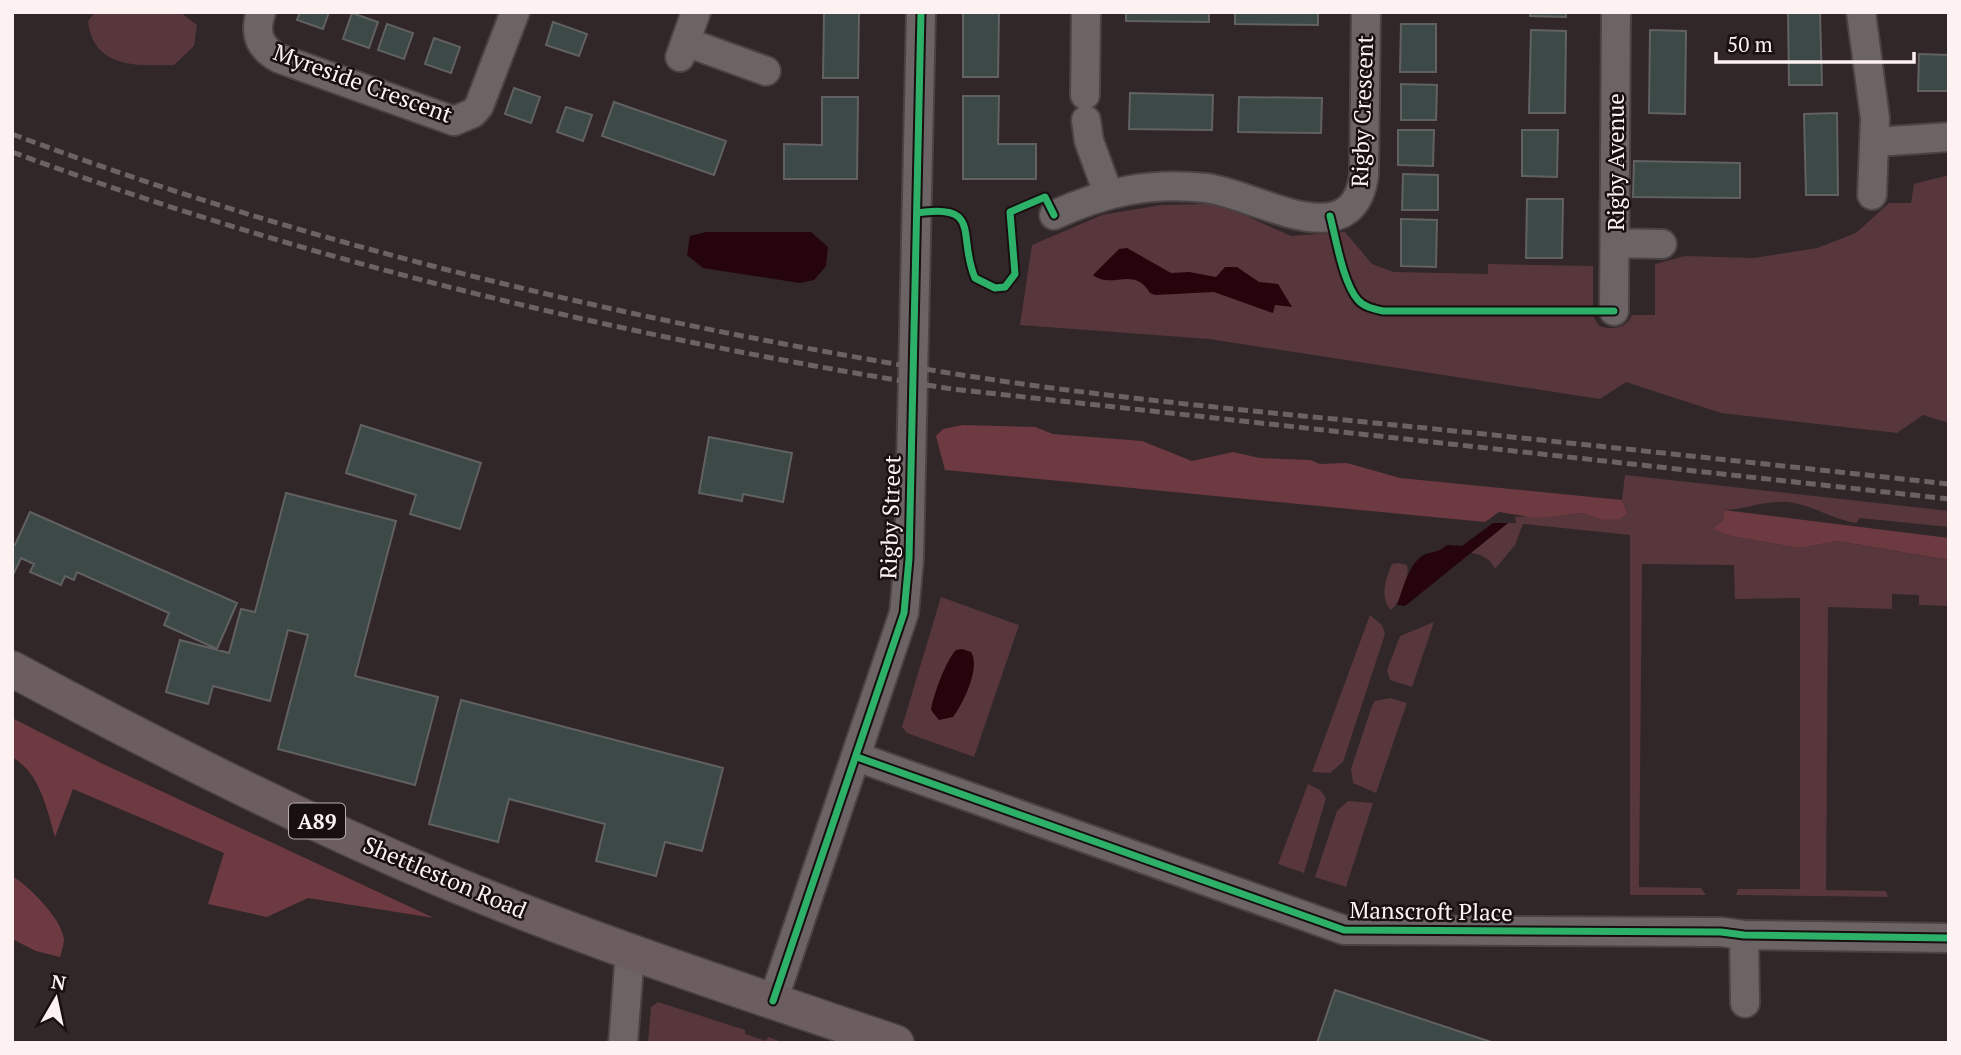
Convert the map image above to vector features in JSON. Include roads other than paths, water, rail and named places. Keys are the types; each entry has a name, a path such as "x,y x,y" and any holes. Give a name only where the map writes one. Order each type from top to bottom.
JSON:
{"main road":[{"name":"Shettleston Road","path":"12,669 228,780 439,878 630,953 897,1043"}],"street":[{"name":"Myreside Crescent","path":"261,12 258,37 263,46 278,58 454,121 473,113 479,106 515,12"},
{"path":"696,12 683,49 766,71"},
{"name":"Rigby Street","path":"773,1001 899,634 908,584 921,12"},
{"path":"1086,12 1085,108 1089,141 1108,193"},
{"name":"Rigby Crescent","path":"1054,215 1108,193 1147,188 1205,188 1231,192 1293,216 1313,218 1343,214 1354,207 1361,194 1364,175 1366,12"},
{"name":"Rigby Avenue","path":"1614,311 1616,12"},
{"path":"1861,12 1876,142 1872,195"},
{"path":"1876,142 1949,137"},
{"path":"1615,243 1662,243"},
{"name":"Manscroft Place","path":"857,757 1344,930 1721,932 1744,935 1949,938"},
{"path":"1744,935 1745,1003"},
{"path":"623,1043 630,953"}],"railway":[{"path":"12,134 125,175 355,245 589,304 825,351 943,372 1124,397 1949,484"},
{"path":"12,152 126,192 358,263 594,322 832,369 952,389 1949,499"}]}
